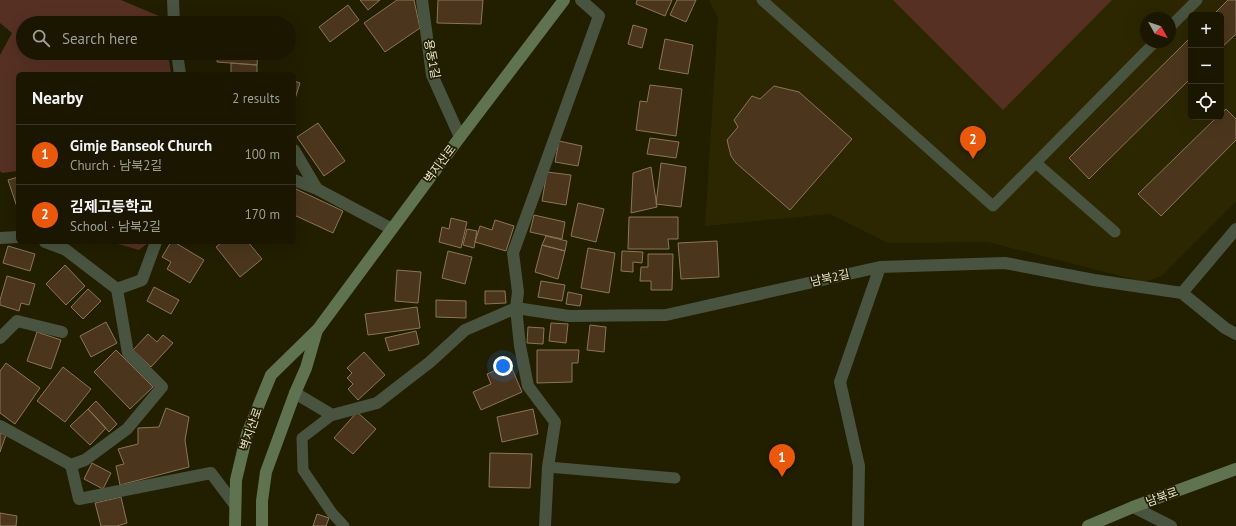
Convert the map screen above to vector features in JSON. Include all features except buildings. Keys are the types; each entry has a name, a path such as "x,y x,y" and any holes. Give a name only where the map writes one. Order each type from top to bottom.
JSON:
{"street":[{"path":"173,0 174,16"},
{"name":"용동1길","path":"422,0 432,75 460,137"},
{"name":"벽지산로","path":"235,526 236,480 247,434 271,375 318,329 460,137 564,0"},
{"path":"545,526 548,467 555,422 528,386 520,346 516,308 518,292 513,253 599,16 581,0"},
{"path":"178,60 180,72"},
{"path":"296,153 317,189"},
{"path":"296,181 317,189 392,229"},
{"path":"1236,229 1182,293 1226,328 1236,334"},
{"path":"0,238 16,238"},
{"path":"50,244 66,250 117,289 128,353 162,387 127,429 85,460 71,465"},
{"path":"117,289 142,280 155,244"},
{"name":"남북2길","path":"516,308 569,316 666,315 880,266 1005,263 1094,280 1182,293"},
{"path":"858,526 859,466 840,382 880,266"},
{"path":"295,393 332,415 377,403 430,362 465,330 516,308"},
{"path":"0,338 17,321 62,332"},
{"name":"벽지산로","path":"262,526 262,501 266,472 295,393 306,368 318,329"},
{"path":"0,426 71,465 79,499 211,473 235,505"},
{"name":"남북로","path":"1088,526 1133,507 1236,470"},
{"path":"1133,507 1171,526"}],"lane":[{"path":"762,0 993,206 1150,48"},
{"path":"1176,21 1197,0"},
{"path":"1036,163 1115,232"},
{"path":"332,415 302,438 303,470 332,513 344,526"},
{"path":"548,467 674,478"}],"shaded area":[{"path":"0,0 121,0 159,16 16,16 16,60 169,60 171,72 16,72 16,171 2,173 0,171 0,55 12,33 0,23"},
{"path":"709,0 1236,0 1236,201 1161,276 1144,282 988,242 888,243 830,214 705,226 718,18"},
{"path":"893,0 1112,0 1003,110"},
{"path":"118,244 146,244 139,250"}],"place":[{"name":"김제고등학교","path":"973,159"},
{"name":"Gimje Banseok Church","path":"782,477"}]}
